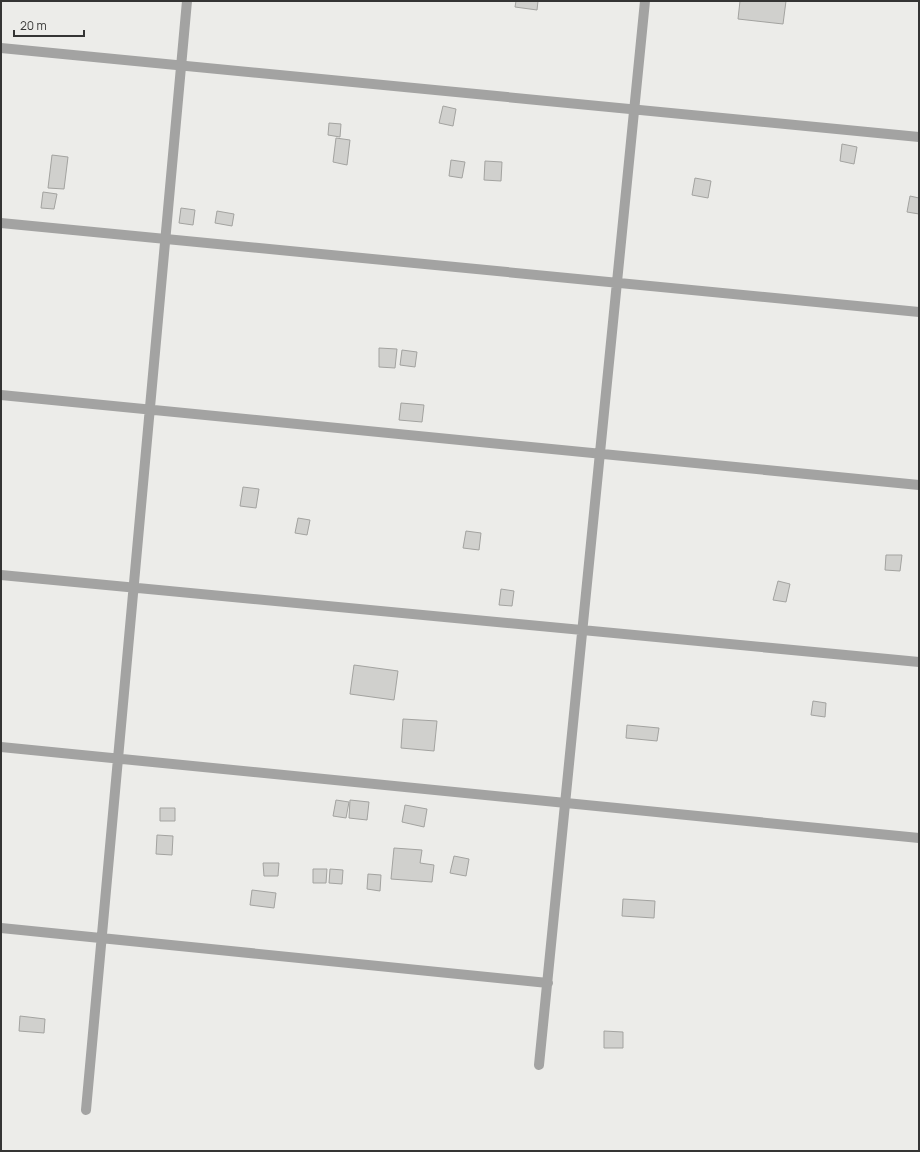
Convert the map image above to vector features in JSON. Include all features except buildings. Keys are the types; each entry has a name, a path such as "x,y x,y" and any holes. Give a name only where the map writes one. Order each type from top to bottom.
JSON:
{"street":[{"path":"86,1110 187,1"},
{"path":"539,1065 645,1"},
{"path":"1,48 919,137"},
{"path":"1,223 919,312"},
{"path":"1,395 919,485"},
{"path":"1,575 919,662"},
{"path":"1,747 919,838"},
{"path":"1,928 548,983"}]}
